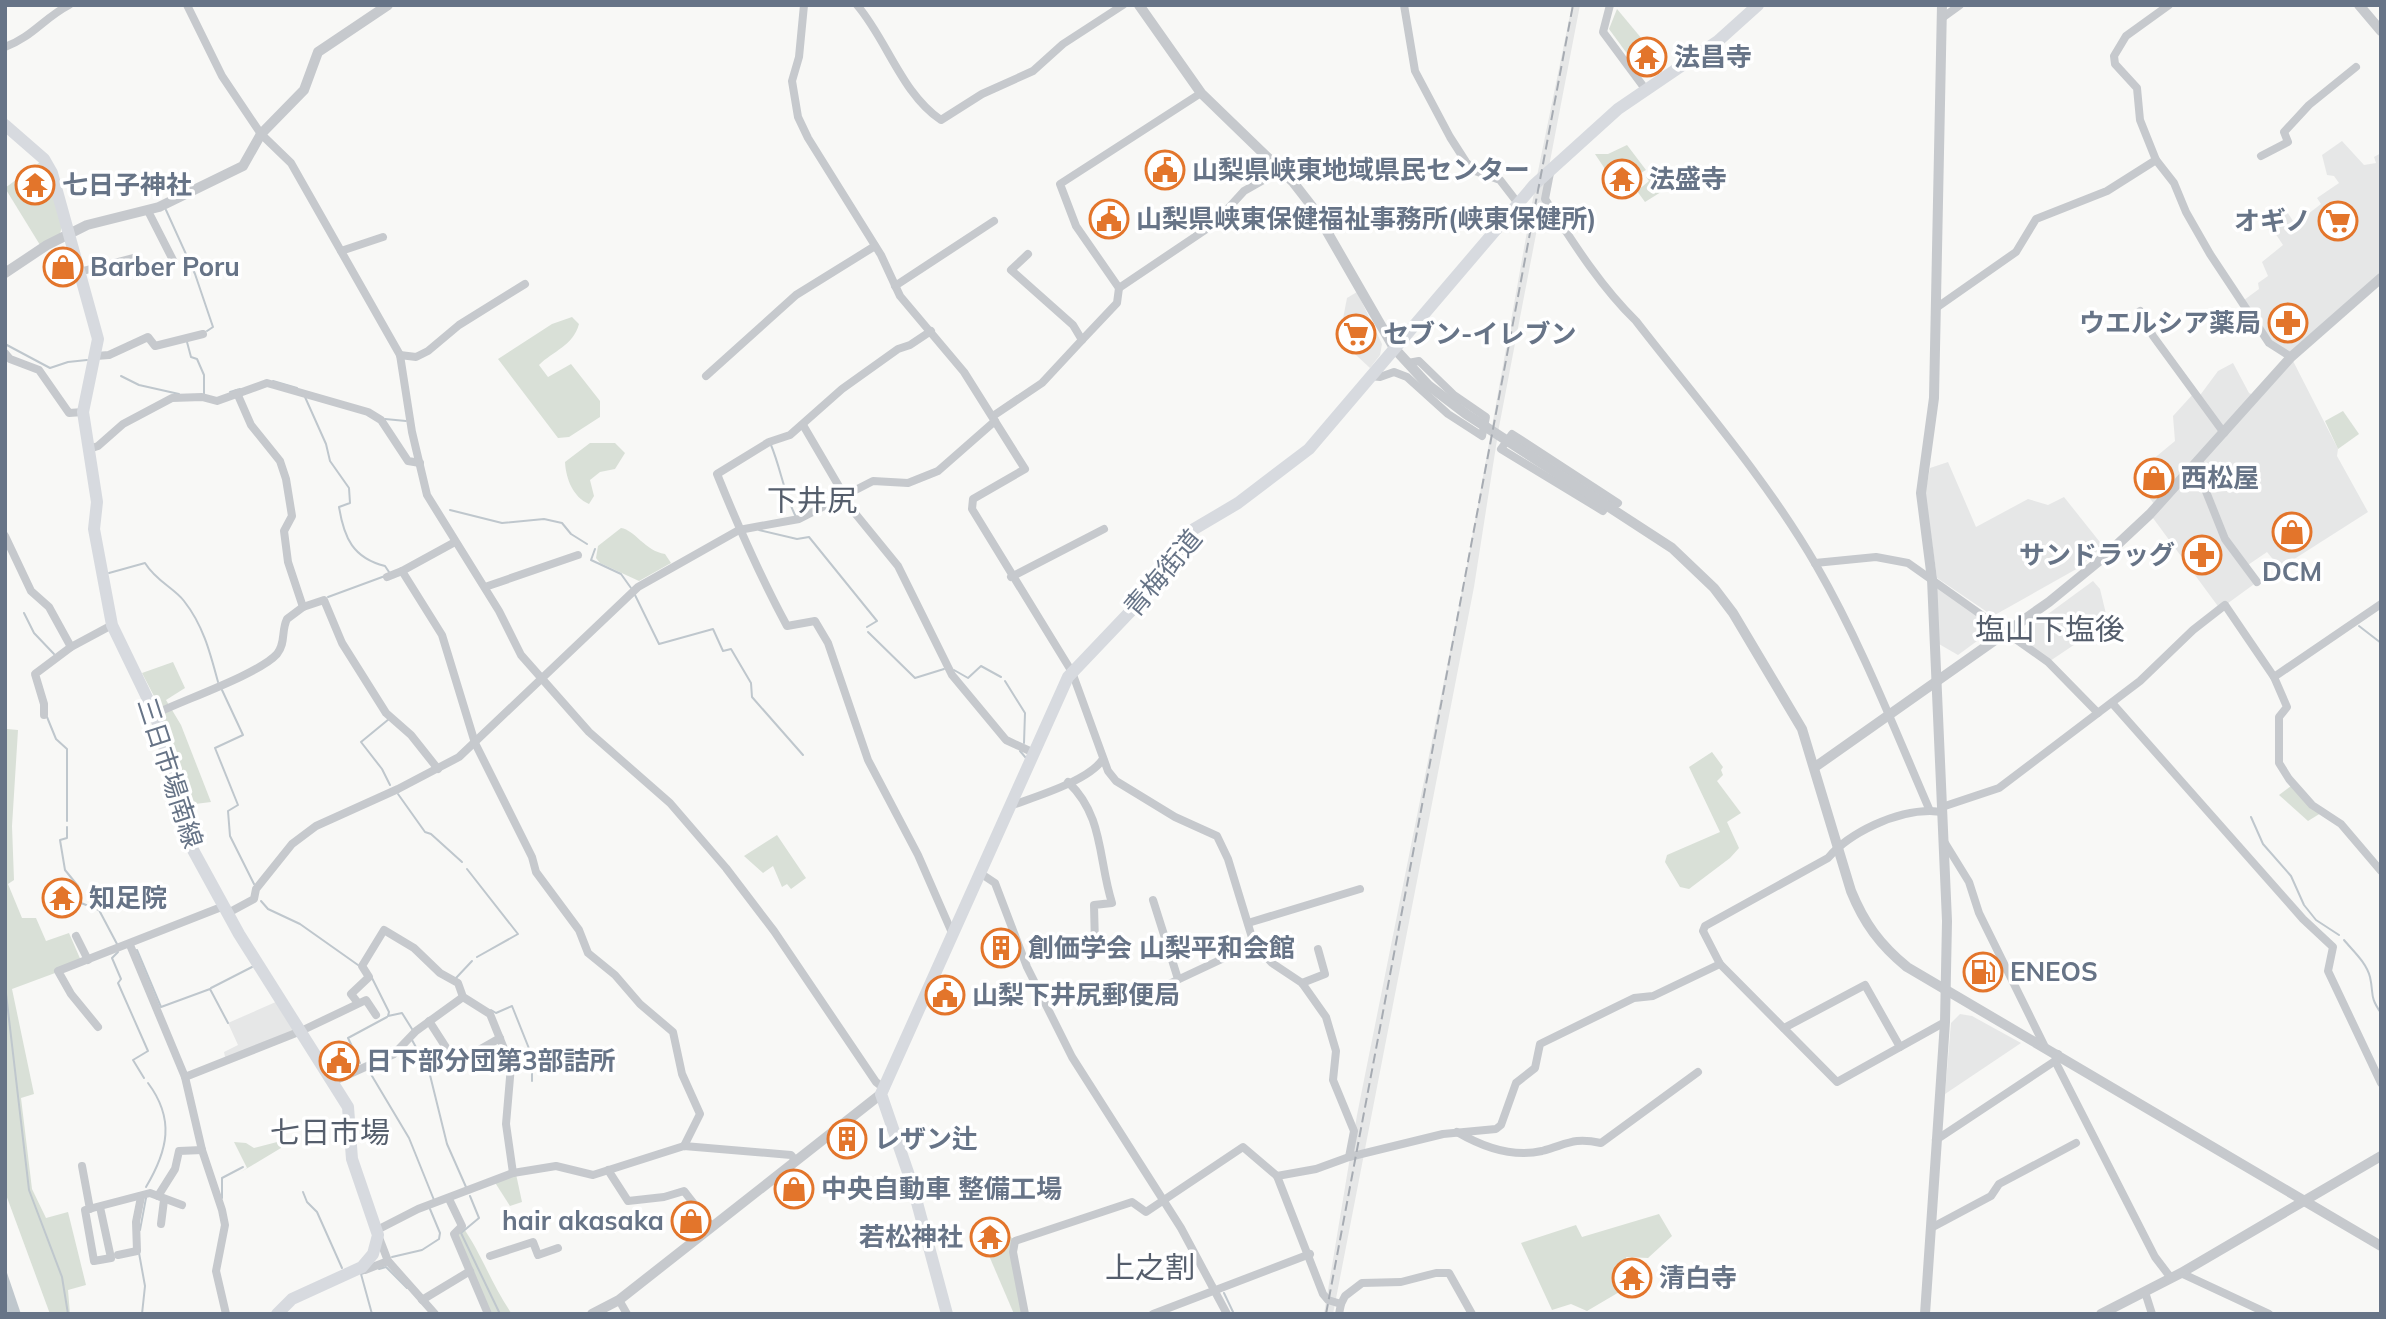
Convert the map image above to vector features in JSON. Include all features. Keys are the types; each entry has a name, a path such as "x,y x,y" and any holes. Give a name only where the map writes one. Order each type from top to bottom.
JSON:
{"main road":[{"name":"青梅街道","path":"883,1091 1057,696 1072,672 1146,595 1194,529 1238,503 1308,449 1517,202 1618,109 1718,41 1758,5"},
{"name":"三日市場南線","path":"5,125 44,159 52,173 99,339 83,412 97,502 94,529 112,625 155,714 186,832 226,910 348,1107 352,1159 378,1232"},
{"path":"883,1091 912,1184 947,1314"},
{"path":"277,1314 292,1299 362,1267 373,1254 378,1232"}],"street":[{"path":"5,47 36,30 48,16 69,5"},
{"path":"187,5 222,76 261,134 291,163 400,355 412,432 427,495 485,587 521,655 589,732 659,792 694,830 758,910 883,1091 620,1300 592,1314"},
{"path":"5,274 68,235 108,217 148,211 243,166 261,134 304,90 318,52 387,5"},
{"path":"804,5 799,57 792,81 799,117 808,138 875,246 900,296 946,347 1025,469 971,503 1011,578 1072,672 1103,759 1116,780 1175,817 1217,836 1228,859 1254,944 1272,963 1302,983 1326,1017 1335,1042 1333,1080 1354,1131 1349,1157"},
{"path":"857,5 885,43 902,75 932,114 941,120 982,94 1033,71 1063,44 1123,5"},
{"path":"1139,5 1201,93 1281,170 1314,209 1394,348 1408,363 1443,397 1618,508"},
{"path":"1404,5 1415,71 1450,137 1475,171 1500,180 1517,202"},
{"path":"1610,5 1602,32 1646,90"},
{"path":"1925,1314 1945,1022 1947,921 1932,579 1921,493 1933,416 1942,5"},
{"path":"1942,18 1960,5"},
{"path":"2169,5 2126,36 2114,56 2116,64 2137,88 2140,120 2156,160 2174,183 2186,212 2240,303 2269,343 2291,357"},
{"path":"2359,5 2381,31"},
{"path":"2261,156 2288,142 2284,132 2309,105 2356,66"},
{"path":"98,1027 71,994 58,971 254,899 256,888 292,844 316,826 438,769 475,743 638,587 742,533 799,519 873,481 908,483 938,471 994,419 1042,383 1117,303 1119,288 1076,226 1060,184 1201,93"},
{"path":"1936,309 2016,252 2036,219 2107,191 2156,160"},
{"path":"1119,288 1214,224 1244,191 1281,170"},
{"path":"1550,170 1545,198 1577,248 1617,302 1636,321 1760,478 1815,563 1864,656 1930,811"},
{"path":"148,211 174,262"},
{"path":"895,286 994,221"},
{"path":"341,251 383,237"},
{"path":"706,376 796,295 875,246"},
{"path":"1028,254 1011,271 1073,325 1082,340"},
{"path":"79,272 133,258"},
{"path":"1815,766 1890,716 2104,557 2150,514 2291,357 2381,278"},
{"path":"400,355 416,357 428,351 459,325 524,284"},
{"path":"2140,312 2153,336 2224,433"},
{"path":"931,331 910,345 898,349 842,390 803,425 717,474 757,572 786,626 815,621 828,643 868,760 918,855 953,935"},
{"path":"96,356 109,355 148,337 155,346 203,334"},
{"path":"5,353 10,359 39,370 69,412 83,412"},
{"path":"1370,376 1380,377 1394,372 1406,376 1437,406 1482,436 1486,417 1454,395 1419,360 1408,363"},
{"path":"89,449 98,446 123,424 172,398 202,397 211,401 267,383 368,412 386,425 408,461 420,463"},
{"path":"237,393 251,425 280,461 286,479 292,516 284,531 288,562 303,607"},
{"path":"803,425 853,512 898,566 952,675 1006,740 1032,752"},
{"path":"1603,511 1501,449 1512,434 1618,508 1683,557 1733,612 1802,729 1859,911 1880,944 1907,967 1946,987 2045,1047 2057,1058 2381,1246"},
{"path":"2197,462 2210,472 2203,484 2216,524 2257,582"},
{"path":"1011,578 1104,529"},
{"path":"5,536 31,591 49,607 71,647"},
{"path":"387,577 455,542"},
{"path":"485,587 578,555"},
{"path":"1815,563 1876,557 1908,563 2048,662 2098,713"},
{"path":"402,570 442,635 475,743 532,857 536,872 579,930 589,953 615,975 640,1004 673,1032 682,1074 700,1114 684,1146"},
{"path":"155,714 276,656 284,641 287,619 303,607 324,600 342,643 386,713 411,734 438,769"},
{"path":"2274,677 2381,604"},
{"path":"1945,1022 1837,1082 1720,964 1703,931 1705,926 1828,858 1838,846 1887,820 1943,810 1999,788 2112,703 2225,605 2274,677 2287,707 2279,716 2279,763 2305,798 2341,824 2381,871"},
{"path":"44,715 44,704 35,674 71,647 112,625"},
{"path":"2112,703 2303,919 2333,947 2328,971 2381,1083"},
{"path":"1009,806 1068,782 1098,766 1103,759"},
{"path":"1068,782 1089,807 1094,819 1103,877 1112,903 1094,905 1095,944"},
{"path":"1944,841 1969,882 1979,913 2045,1047"},
{"path":"980,873 995,883 1027,967 1072,1057 1164,1200 1227,1314"},
{"path":"1248,923 1360,889"},
{"path":"1153,900 1178,979"},
{"path":"358,1003 351,994 369,977 362,967 384,930 414,948 440,973 457,983 463,997 490,1014 511,1066 506,1124 513,1172"},
{"path":"76,936 88,960"},
{"path":"1110,1001 1141,997 1254,944"},
{"path":"130,945 185,1077 202,1150 225,1225 216,1270 226,1314"},
{"path":"1302,983 1325,974 1318,949"},
{"path":"1277,1176 1317,1169 1349,1157 1457,1132 1496,1129 1501,1125 1517,1083 1535,1068 1540,1044 1634,998 1653,996 1720,964"},
{"path":"1784,1028 1865,985 1900,1047"},
{"path":"334,1081 394,1054 429,1021 463,997"},
{"path":"185,1077 301,1031 366,1000 376,1015"},
{"path":"429,1021 456,1063 500,1038"},
{"path":"1936,1140 2057,1058"},
{"path":"2057,1058 2145,1238 2176,1276 2269,1314"},
{"path":"1457,1132 1493,1150 1538,1152 1579,1139 1601,1143 1698,1072"},
{"path":"1931,1228 1991,1196 1999,1184 2076,1143"},
{"path":"435,1314 412,1284 388,1261 378,1232 449,1199 513,1172 556,1166 593,1175 684,1146 776,1153 791,1155 795,1160"},
{"path":"1026,1314 1013,1252 1015,1241 1132,1202 1146,1212 1243,1147 1277,1176 1324,1294 1341,1304"},
{"path":"161,1224 161,1198 175,1169 179,1151 202,1150"},
{"path":"2101,1314 2176,1276 2381,1156"},
{"path":"82,1166 90,1209"},
{"path":"608,1170 628,1201 664,1198 684,1191 698,1214 712,1227"},
{"path":"100,1207 111,1258 94,1261 85,1210 150,1193 182,1205"},
{"path":"118,1255 137,1251 136,1222 141,1197"},
{"path":"449,1199 462,1226 454,1234 488,1314"},
{"path":"490,1256 533,1242 538,1255 558,1248"},
{"path":"1153,1314 1310,1254"},
{"path":"362,1267 365,1270 388,1261"},
{"path":"422,1300 470,1271"},
{"path":"1339,1314 1345,1296 1362,1283 1401,1282 1436,1273 1449,1273 1472,1314"},
{"path":"2145,1292 2152,1314"},
{"path":"620,1300 627,1314"}],"shaded area":[{"path":"1572,5 1580,5 1499,427 1474,587 1333,1314 1324,1314 1357,1115 1466,571 1537,176"},
{"path":"1617,9 1647,45 1631,59 1609,29"},
{"path":"2342,141 2364,165 2376,163 2374,157 2381,153 2381,278 2291,357 2269,343 2240,303 2259,289 2258,283 2268,276 2262,262 2283,245 2265,218 2273,208 2282,204 2295,224 2321,204 2317,198 2339,183 2334,176 2327,175 2322,155"},
{"path":"1627,145 1646,170 1634,177 1627,167 1609,175 1595,154 1608,154"},
{"path":"43,160 62,224 60,235 40,245 5,188"},
{"path":"1649,175 1661,192 1645,202 1637,191 1649,181 1646,177"},
{"name":"セブン-イレブン","path":"1357,292 1382,344 1380,355 1370,368 1355,354 1341,329 1347,298"},
{"path":"572,317 579,324 572,338 539,365 548,377 571,364 600,401 600,417 569,437 558,438 498,359 552,324"},
{"path":"2291,357 2338,449 2337,456 2368,512 2280,568 2267,552 2245,567 2257,582 2220,609 2150,514 2156,507 2134,475 2175,441 2173,416 2194,393 2198,398 2218,371 2233,363 2249,393 2256,396"},
{"path":"2343,411 2359,434 2338,449 2325,421"},
{"path":"590,443 615,443 625,453 615,469 600,472 590,480 594,496 589,504 571,487 565,462"},
{"path":"1948,462 1976,527 2028,499 2048,505 2064,497 2103,546 2080,567 1993,616 1937,578 1925,494 1930,468"},
{"path":"621,528 631,532 652,549 665,554 671,563 639,581 600,563 596,558 598,546"},
{"path":"2093,581 2100,589 2108,622 2050,661 2018,636"},
{"path":"1936,587 1996,627 1958,655 1939,644"},
{"path":"173,662 185,688 166,700 181,725 211,802 187,805 155,698 142,673"},
{"path":"7,729 18,730 12,826 14,880 8,884 22,918 36,918 46,941 69,933 82,963 12,989 34,1094 21,1098 32,1189 46,1218 68,1212 86,1285 68,1290 70,1314 50,1314 5,1192"},
{"path":"1712,752 1723,767 1723,775 1717,781 1741,813 1727,822 1739,848 1689,889 1680,887 1665,862 1667,855 1720,832 1689,767"},
{"path":"2291,786 2321,813 2308,821 2279,795"},
{"path":"777,835 806,878 791,889 787,884 782,887 773,866 763,873 744,856"},
{"path":"278,1001 298,1033 226,1062 224,1052 238,1045 228,1023"},
{"path":"1960,1014 1972,1016 2021,1043 1945,1094 1951,1023"},
{"path":"281,1141 281,1148 241,1172 247,1168 234,1142 246,1143 254,1148"},
{"path":"516,1174 522,1202 510,1206 494,1181"},
{"path":"1659,1214 1672,1236 1648,1258 1626,1257 1629,1267 1613,1277 1621,1291 1587,1311 1571,1304 1552,1310 1521,1243 1576,1225 1582,1237"},
{"path":"991,1218 1015,1241 1025,1314 1014,1314 975,1223"},
{"path":"462,1226 512,1314 488,1314 454,1234"},
{"path":"5,1267 21,1314 5,1314"}],"waterway":[{"path":"166,210 195,274 213,327 207,331"},
{"path":"187,342 191,357 197,359 204,375 204,395"},
{"path":"5,344 50,368 87,360"},
{"path":"121,376 139,385 179,394"},
{"path":"273,381 297,388"},
{"path":"230,392 240,389"},
{"path":"305,397 326,444 330,461 349,488 350,503 339,507 347,537 365,558 385,566 389,572"},
{"path":"385,419 406,421"},
{"path":"771,445 796,517"},
{"path":"450,510 502,523 544,519 562,523 571,534 587,544"},
{"path":"759,530 797,539 809,537 877,621 867,627"},
{"path":"595,549 591,560 621,574 631,588"},
{"path":"109,573 145,563 154,575 180,596 201,629 218,682"},
{"path":"328,597 385,576"},
{"path":"634,593 659,644 713,629 723,651 731,649 751,683 752,697 803,755"},
{"path":"24,613 34,633 54,654"},
{"path":"2359,626 2381,643"},
{"path":"868,632 915,678 944,669"},
{"path":"954,670 968,678 981,666 1001,677"},
{"path":"1005,681 1025,713 1024,743"},
{"path":"222,690 243,735 215,748 238,805 228,811 230,836 254,884"},
{"path":"47,717 56,739 67,749 67,821"},
{"path":"389,719 361,742 382,769 390,785"},
{"path":"1020,751 1026,758"},
{"path":"398,794 425,832 431,834 462,862"},
{"path":"2251,817 2263,844 2291,876 2304,905 2316,920 2339,935"},
{"path":"67,827 67,838 60,840 65,870 78,886 81,903 99,910 117,944"},
{"path":"467,869 518,934 477,957"},
{"path":"261,901 268,909 300,924 358,965"},
{"path":"2344,940 2366,966 2373,999 2381,1013"},
{"path":"137,950 161,1007 210,989 228,1023"},
{"path":"118,952 112,958 121,979 118,983 148,1051 133,1060 144,1078"},
{"path":"456,978 472,961"},
{"path":"211,988 252,967"},
{"path":"372,978 389,1012 388,1016 402,1013 412,1029"},
{"path":"5,985 29,1190 62,1277 68,1314"},
{"path":"491,1010 496,1013 512,1006 532,1056"},
{"path":"360,1063 348,1038 387,1017"},
{"path":"412,1040 429,1071 447,1144 466,1187"},
{"path":"532,1063 532,1081"},
{"path":"369,1071 409,1138 434,1200"},
{"path":"146,1187 159,1160 165,1135 162,1109 148,1083"},
{"path":"222,1198 222,1178 243,1167"},
{"path":"303,1192 307,1202 317,1212 342,1268"},
{"path":"470,1196 479,1218 461,1233 500,1314"},
{"path":"140,1230 146,1198"},
{"path":"392,1257 422,1250 439,1239 440,1233 430,1209"},
{"path":"139,1253 145,1286 142,1314"},
{"path":"379,1269 386,1267 407,1288"},
{"path":"364,1273 361,1274 372,1314"},
{"path":"1224,1293 1234,1314"}],"railway":[{"path":"1326,1314 1573,5"}],"place":[{"name":"法昌寺","path":"1647,57"},
{"name":"山梨県峡東地域県民センター","path":"1165,170"},
{"name":"法盛寺","path":"1622,179"},
{"name":"七日子神社","path":"35,185"},
{"name":"山梨県峡東保健福祉事務所(峡東保健所)","path":"1109,219"},
{"name":"オギノ","path":"2338,221"},
{"name":"Barber Poru","path":"63,267"},
{"name":"ウエルシア薬局","path":"2288,323"},
{"name":"セブン-イレブン","path":"1356,334"},
{"name":"西松屋","path":"2154,478"},
{"name":"DCM","path":"2292,532"},
{"name":"サンドラッグ","path":"2202,555"},
{"name":"知足院","path":"62,898"},
{"name":"創価学会 山梨平和会館","path":"1001,948"},
{"name":"ENEOS","path":"1983,972"},
{"name":"山梨下井尻郵便局","path":"945,995"},
{"name":"日下部分団第3部詰所","path":"339,1061"},
{"name":"レザン辻","path":"847,1139"},
{"name":"中央自動車 整備工場","path":"794,1189"},
{"name":"hair akasaka","path":"691,1221"},
{"name":"若松神社","path":"990,1237"},
{"name":"清白寺","path":"1632,1278"}],"district":[{"name":"下井尻","path":"812,501"},
{"name":"塩山下塩後","path":"2050,630"},
{"name":"七日市場","path":"330,1133"},
{"name":"上之割","path":"1150,1268"}]}
